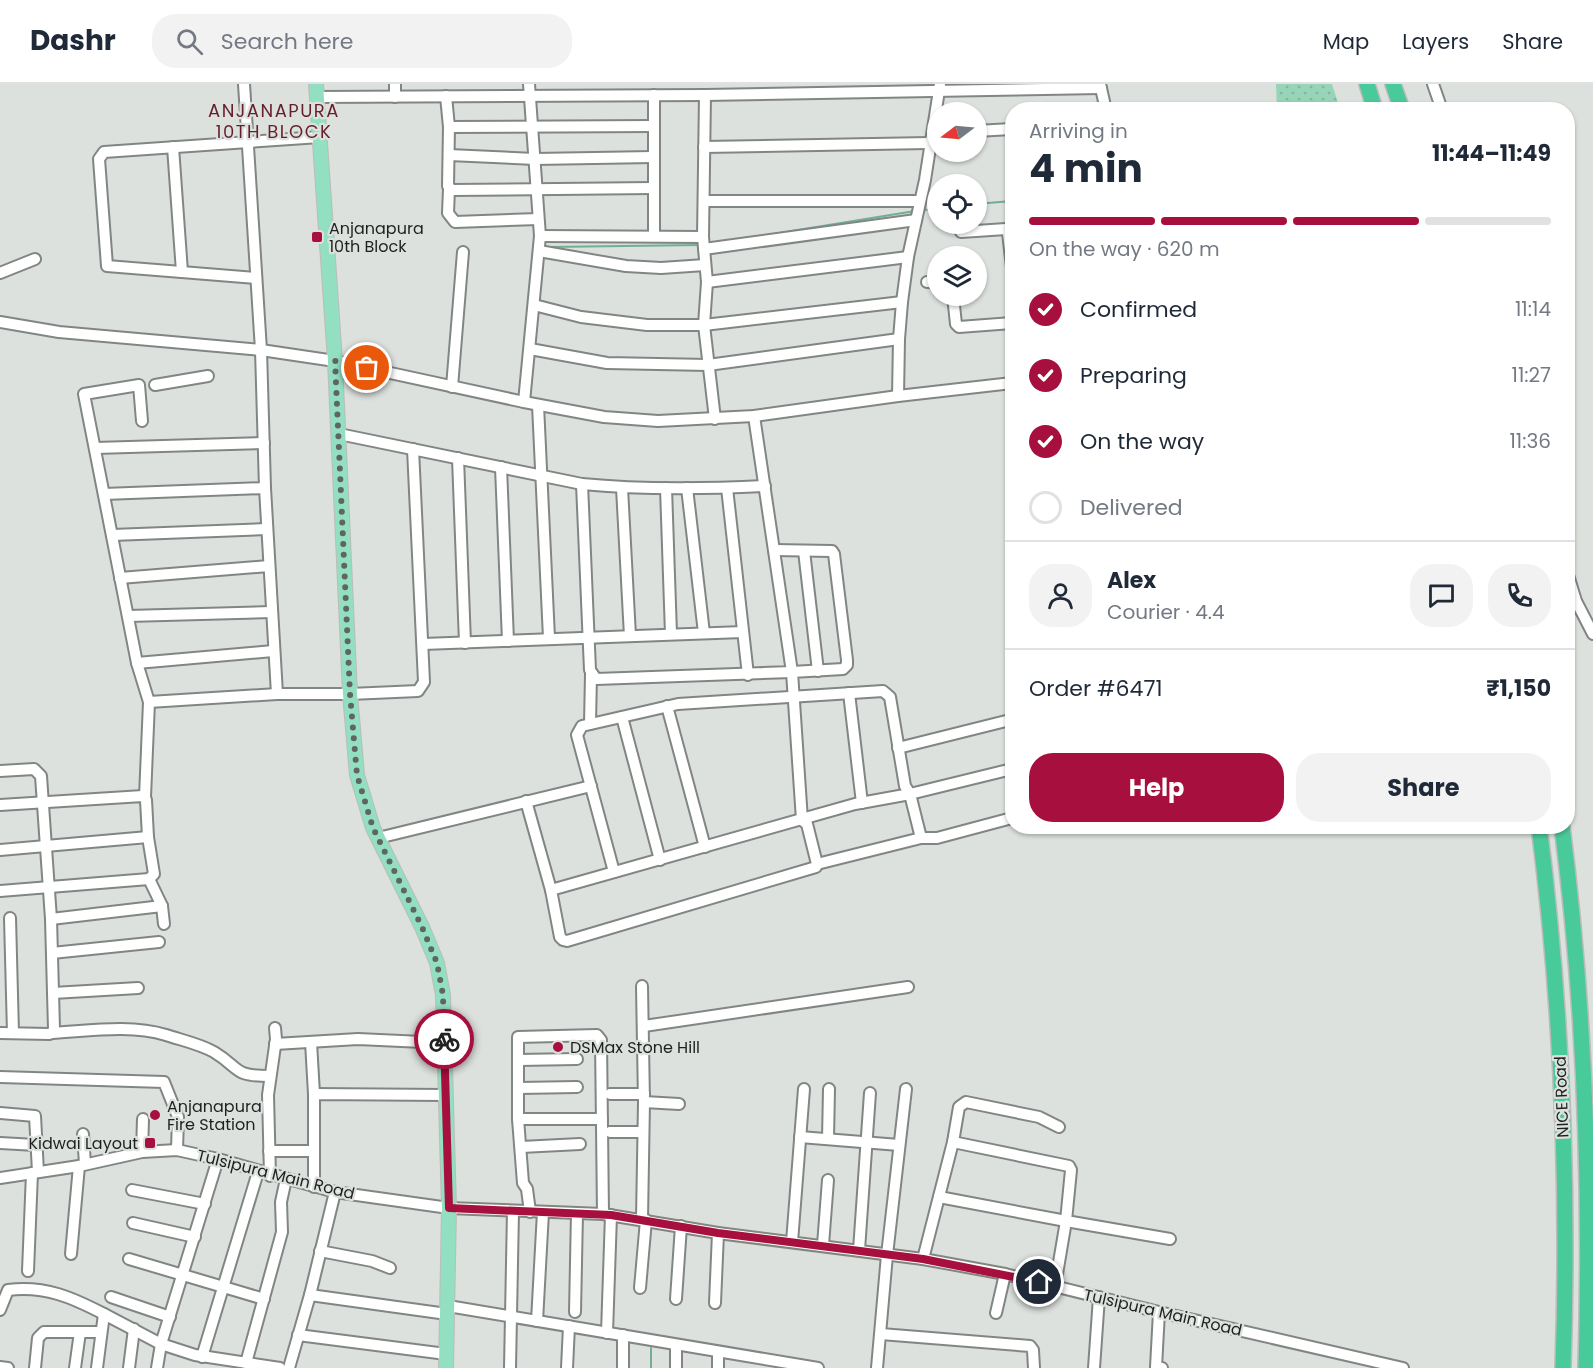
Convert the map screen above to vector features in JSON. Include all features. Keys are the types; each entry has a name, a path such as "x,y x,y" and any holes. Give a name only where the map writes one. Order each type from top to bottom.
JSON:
{"highway":[{"path":"1367,84 1373,102"},
{"path":"1393,84 1399,102"},
{"name":"NICE Road","path":"1540,834 1553,955 1563,1125 1565,1278 1563,1368"},
{"name":"NICE Road","path":"1564,834 1577,973 1584,1097 1588,1248 1586,1368"}],"main road":[{"path":"316,91 335,361 350,694 357,775 373,828 422,927 437,963 443,995 449,1208 446,1361"}],"street":[{"path":"244,84 261,350 265,488 277,694"},
{"path":"395,84 395,97"},
{"path":"1432,84 1439,102"},
{"path":"316,91 395,97 529,90 705,95 809,89 1100,86 1104,102"},
{"path":"524,402 540,236 529,90"},
{"path":"654,95 654,236"},
{"path":"705,95 703,237 707,282 704,325 716,419"},
{"path":"446,96 449,127 448,213 454,222 538,219"},
{"path":"449,127 654,126"},
{"path":"987,130 1005,129"},
{"path":"704,147 927,136"},
{"path":"255,278 107,266 99,159 104,152 320,137"},
{"path":"173,147 182,272"},
{"path":"449,155 535,159 653,157"},
{"path":"898,396 902,302 908,257 928,162"},
{"path":"449,189 654,188"},
{"path":"704,201 921,201"},
{"path":"704,249 916,220"},
{"path":"987,230 1005,229"},
{"path":"540,236 703,237"},
{"path":"539,251 626,266 661,268 705,265"},
{"path":"452,387 463,252"},
{"path":"707,282 908,257"},
{"path":"0,273 35,259"},
{"path":"534,305 592,318 647,325 704,325 902,302"},
{"path":"953,306 956,324 959,327 1005,324"},
{"path":"0,322 59,332 261,350 335,361 538,405 658,421 754,416 1005,384"},
{"path":"530,349 607,363 708,365 899,339"},
{"path":"155,386 208,376"},
{"path":"0,891 149,879 154,874 145,797 149,702 137,663 84,394 139,385 142,421"},
{"path":"538,405 549,638"},
{"path":"754,416 792,672 802,820 807,824 817,864"},
{"path":"339,434 582,484 622,488 765,486"},
{"path":"95,448 264,443"},
{"path":"149,702 277,694 418,691 424,682 413,449"},
{"path":"458,458 465,643"},
{"path":"501,467 508,641"},
{"path":"582,484 591,674 590,724"},
{"path":"104,494 265,488"},
{"path":"622,488 630,636"},
{"path":"666,488 671,634"},
{"path":"687,488 704,633"},
{"path":"727,488 748,675"},
{"path":"112,535 267,529"},
{"path":"591,674 596,679 748,675 843,669 848,660 834,554 831,551 774,550"},
{"path":"804,551 818,671"},
{"path":"120,578 269,566"},
{"path":"1575,598 1593,634"},
{"path":"128,616 271,612"},
{"path":"423,644 743,632"},
{"path":"137,663 273,651"},
{"path":"614,872 577,735 582,726 667,706 793,696 883,691 887,693 890,697 905,786 910,794 921,838"},
{"path":"849,693 862,803"},
{"path":"667,706 705,847"},
{"path":"622,717 660,860"},
{"path":"898,748 1005,721"},
{"path":"0,771 34,769 40,776 50,887 52,1033"},
{"path":"551,890 862,803 1005,771"},
{"path":"378,838 591,786"},
{"path":"0,806 145,797"},
{"path":"526,801 551,890 560,937 567,941 812,870 817,864 921,838 938,838 1005,820"},
{"path":"0,850 148,837"},
{"path":"149,879 162,906 164,924"},
{"path":"51,919 162,906"},
{"path":"10,918 13,1033"},
{"path":"52,953 159,942"},
{"path":"640,1288 644,1220 642,986"},
{"path":"644,1026 908,987"},
{"path":"53,993 138,988"},
{"path":"270,1176 268,1095 275,1028"},
{"path":"0,1033 131,1030 154,1032 213,1052 244,1075 270,1076"},
{"path":"530,1212 527,1189 523,1183 518,1119 519,1036 598,1036 601,1040 607,1215 607,1333"},
{"path":"275,1044 358,1039 444,1043"},
{"path":"311,1042 314,1094 314,1187"},
{"path":"518,1060 577,1059"},
{"path":"0,1077 164,1082 178,1117 177,1150"},
{"path":"519,1088 577,1087"},
{"path":"792,1242 804,1089"},
{"path":"828,1139 830,1089"},
{"path":"877,1368 887,1254 906,1089"},
{"path":"859,1250 870,1093"},
{"path":"314,1094 445,1095"},
{"path":"610,1094 679,1104"},
{"path":"923,1259 953,1142 959,1107 966,1102 1039,1117 1059,1127"},
{"path":"0,1113 35,1116 35,1172 28,1271"},
{"path":"142,1152 143,1119"},
{"path":"518,1119 602,1119"},
{"path":"610,1131 643,1132"},
{"path":"71,1254 82,1165 83,1134"},
{"path":"800,1137 899,1145"},
{"path":"953,1142 1068,1166 1071,1170 1056,1286"},
{"path":"0,1143 36,1144"},
{"path":"521,1146 580,1144"},
{"name":"Tulsipura Main Road","path":"0,1178 82,1165 142,1152 177,1150 335,1192 449,1208 607,1215 718,1233 923,1259 1005,1274 1403,1368"},
{"path":"269,1151 313,1151"},
{"path":"157,1368 161,1344 218,1160"},
{"path":"193,1368 223,1288 258,1172"},
{"path":"252,1365 264,1299 282,1232 281,1202 286,1179"},
{"path":"823,1245 828,1180"},
{"path":"132,1190 205,1204"},
{"path":"289,1368 310,1295 335,1192"},
{"path":"939,1197 1170,1239"},
{"path":"510,1368 513,1211"},
{"path":"537,1321 543,1212"},
{"path":"575,1312 577,1213"},
{"path":"133,1223 195,1237"},
{"path":"676,1299 681,1226"},
{"path":"715,1303 718,1233"},
{"path":"321,1251 372,1261 390,1268"},
{"path":"129,1259 264,1299"},
{"path":"996,1312 1005,1274"},
{"path":"0,1311 8,1290 42,1290 69,1296 161,1344 226,1364 280,1368"},
{"path":"310,1295 512,1317 718,1352 758,1363 818,1368"},
{"path":"111,1297 170,1317"},
{"path":"1094,1368 1099,1297"},
{"path":"1158,1368 1159,1312"},
{"path":"97,1368 104,1314"},
{"path":"567,1368 568,1326"},
{"path":"129,1368 134,1329"},
{"path":"35,1368 40,1334 44,1332 101,1332"},
{"path":"75,1368 80,1332"},
{"path":"881,1334 1030,1346 1033,1350 1034,1368"},
{"path":"297,1335 446,1361"},
{"path":"623,1335 623,1368"},
{"path":"676,1345 676,1368"},
{"path":"718,1352 718,1368"},
{"path":"0,1367 8,1368"}],"green space":[{"path":"1276,84 1332,84 1338,102 1277,102"}],"waterway":[{"path":"987,203 1005,202"},
{"path":"923,210 927,210"},
{"path":"760,236 915,211"},
{"path":"548,247 701,245"},
{"path":"651,1348 651,1368"}],"way so far":[{"path":"367,368 335,361 350,694 357,775 373,828 422,927 437,963 443,995 444,1039"}],"place":[{"name":"Anjanapura 10th Block","path":"317,237"},
{"name":"DSMax Stone Hill","path":"558,1047"},
{"name":"Anjanapura Fire Station","path":"155,1115"},
{"name":"Kidwai Layout","path":"150,1143"}],"district":[{"name":"ANJANAPURA 10TH BLOCK","path":"274,121"}],"route":[{"path":"444,1039 449,1208 611,1215 718,1233 923,1259 1039,1282"}]}
